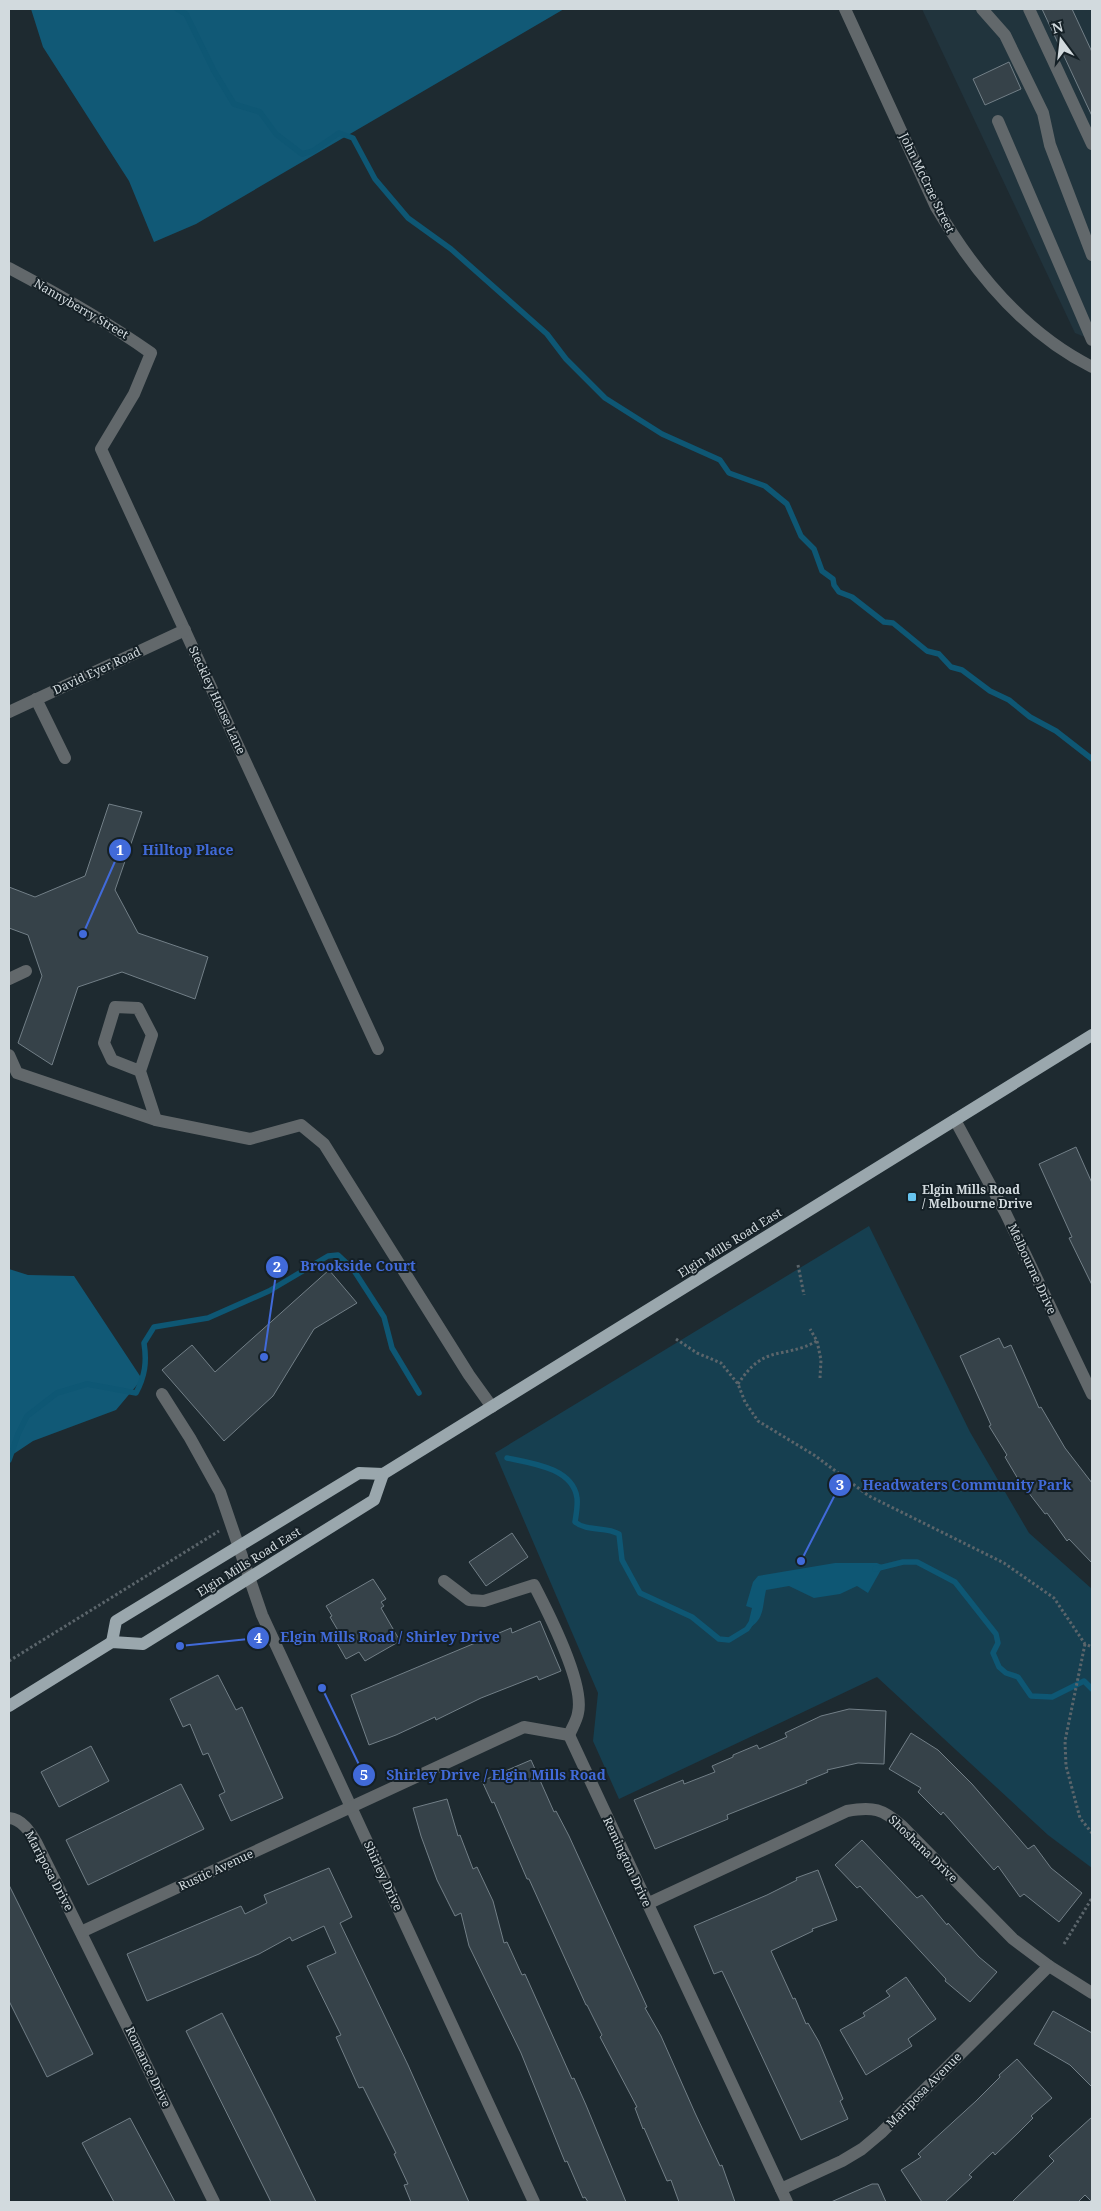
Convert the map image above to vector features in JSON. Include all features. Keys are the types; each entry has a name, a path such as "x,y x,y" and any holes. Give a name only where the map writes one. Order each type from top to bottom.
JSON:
{"main road":[{"name":"Elgin Mills Road East","path":"383,1474 374,1500 143,1644 112,1642 116,1621 359,1473 383,1474 1092,1035"},
{"path":"9,1706 112,1642"}],"street":[{"name":"John McCrae Street","path":"845,9 936,207 953,237 988,284 1018,314 1071,356 1092,367"},
{"path":"982,9 1005,35 1043,113 1050,145 1092,255"},
{"path":"1029,9 1092,144"},
{"path":"998,121 1092,340"},
{"name":"Nannyberry Street","path":"9,268 67,299 129,336 151,353"},
{"name":"Steckley House Lane","path":"151,353 137,388 101,449 378,1049"},
{"name":"David Eyer Road","path":"9,712 185,630"},
{"path":"36,699 65,758"},
{"path":"9,979 26,971"},
{"path":"140,1071 112,1060 104,1043 115,1007 138,1008 152,1035 140,1071 156,1120"},
{"path":"9,1055 17,1073 156,1120 250,1139 301,1125 324,1144 469,1375 492,1407"},
{"name":"Melbourne Drive","path":"955,1120 1006,1214 1092,1394"},
{"name":"Shirley Drive","path":"162,1394 190,1438 220,1492 262,1615 534,2202"},
{"path":"350,1806 524,1727 568,1735 578,1713 576,1684 550,1615 534,1585 484,1601 468,1600 444,1581"},
{"name":"Remington Drive","path":"568,1735 787,2202"},
{"name":"Rustic Avenue","path":"81,1932 350,1806"},
{"name":"Shoshana Drive","path":"647,1904 847,1811 863,1808 877,1809 890,1815 902,1826 1013,1939 1049,1966 1092,1993"},
{"name":"Mariposa Drive","path":"9,1818 27,1827 81,1932"},
{"name":"Romance Drive","path":"81,1932 214,2202"},
{"name":"Mariposa Avenue","path":"781,2189 862,2149 888,2126 1049,1966"}],"path":[{"path":"798,1266 804,1295"},
{"path":"810,1329 817,1341 821,1360 820,1378"},
{"path":"676,1339 697,1353 721,1363 738,1384 745,1402 758,1421 814,1455 870,1496 1004,1562 1054,1598 1085,1644 1092,1647"},
{"path":"738,1384 753,1364 764,1357 798,1349 817,1341"},
{"path":"9,1661 217,1532"},
{"path":"1085,1644 1074,1706 1065,1741 1066,1766 1080,1818 1092,1833"},
{"path":"1064,1944 1092,1898"}],"shaded area":[{"path":"31,9 564,9 196,224 154,242 129,181 43,47"},
{"path":"922,9 1092,9 1092,340 1075,333"},
{"path":"869,1226 970,1432 1029,1533 1092,1589 1092,1868 1048,1835 877,1677 619,1799 593,1741 598,1693 495,1453"},
{"path":"9,1269 28,1275 74,1276 142,1379 116,1410 33,1441 9,1457"},
{"path":"835,1563 877,1563 882,1565 882,1568 868,1593 857,1586 840,1594 814,1598 789,1586 766,1590 760,1617 757,1622 747,1629 752,1608 746,1606 753,1582 758,1576"}],"building":[{"path":"1042,9 1072,9 1092,52 1092,116"},
{"path":"1009,62 1021,89 985,105 973,79"},
{"path":"109,804 142,812 115,890 138,933 208,957 195,999 122,972 78,987 52,1065 18,1043 42,976 28,935 9,928 9,887 35,897 85,876"},
{"path":"1076,1147 1092,1183 1092,1285 1069,1238 1072,1237 1039,1164"},
{"path":"329,1270 357,1303 314,1329 273,1396 224,1441 162,1370 192,1345 215,1372"},
{"path":"999,1338 1004,1348 1011,1345 1039,1408 1041,1407 1065,1448 1092,1483 1092,1563 1069,1539 1067,1541 1047,1513 1045,1514 1018,1479 1005,1457 1007,1455 989,1426 991,1425 960,1356"},
{"path":"512,1533 528,1557 486,1586 469,1562"},
{"path":"373,1579 386,1599 381,1602 384,1606 381,1608 400,1641 365,1661 359,1652 346,1659 337,1643 343,1639 326,1606"},
{"path":"540,1621 561,1671 539,1680 537,1676 481,1698 436,1720 435,1717 369,1745 351,1695 511,1628 512,1633"},
{"path":"218,1675 236,1710 242,1707 283,1798 231,1821 219,1795 225,1792 208,1753 203,1755 190,1724 183,1727 170,1699"},
{"path":"849,1709 886,1711 884,1764 858,1763 827,1770 828,1772 806,1781 807,1783 727,1815 728,1819 655,1849 634,1800 683,1780 684,1784 715,1772 712,1766 733,1757 733,1755 757,1745 759,1749 787,1737 785,1733 821,1716"},
{"path":"911,1733 938,1750 972,1784 1028,1849 1034,1845 1051,1868 1082,1893 1059,1922 1024,1894 1020,1897 998,1866 994,1870 943,1812 941,1815 918,1792 921,1788 889,1769"},
{"path":"91,1746 109,1781 59,1807 41,1772"},
{"path":"531,1760 554,1812 556,1811 569,1836 647,2007 645,2008 661,2036 720,2166 722,2165 735,2202 679,2202 671,2180 667,2181 643,2129 635,2108 637,2107 600,2037 602,2035 586,2005 529,1879 527,1879 494,1802 492,1803 482,1781"},
{"path":"181,1784 204,1829 88,1885 66,1840"},
{"path":"447,1799 458,1836 460,1835 473,1869 477,1867 493,1901 504,1943 507,1942 522,1975 525,1974 572,2079 574,2078 626,2202 588,2202 585,2197 583,2198 567,2161 565,2162 521,2053 469,1946 461,1913 455,1916 437,1880 413,1808"},
{"path":"862,1840 917,1898 922,1895 947,1925 948,1923 979,1957 997,1972 970,2002 945,1981 946,1979 860,1886 857,1888 835,1865"},
{"path":"329,1868 352,1917 340,1923 408,2065 469,2202 411,2202 404,2185 408,2184 394,2154 396,2153 363,2087 359,2088 336,2037 341,2035 307,1966 336,1953 324,1926 292,1941 290,1937 259,1954 147,2001 127,1954 241,1906 245,1914 267,1903 264,1895"},
{"path":"818,1870 837,1920 812,1929 813,1931 771,1951 806,2024 808,2023 819,2042 843,2099 840,2101 848,2119 801,2140 722,1971 714,1974 694,1926 767,1895 797,1880 796,1878"},
{"path":"9,1885 93,2054 47,2077 9,2001"},
{"path":"906,1977 936,2019 908,2039 912,2046 866,2075 840,2030 865,2016 863,2013 890,1996 886,1991"},
{"path":"1053,2011 1092,2033 1092,2087 1070,2065 1034,2044"},
{"path":"222,2013 316,2202 271,2202 186,2031"},
{"path":"1017,2059 1052,2098 1031,2116 1033,2118 995,2155 993,2152 969,2175 972,2177 945,2202 922,2202 901,2170 921,2157 918,2154 976,2101 1000,2077 999,2075"},
{"path":"1092,2117 1092,2202 1085,2195 1078,2202 1012,2202 1054,2161 1049,2156"},
{"path":"130,2118 175,2202 114,2202 82,2143"},
{"path":"872,2184 878,2184 886,2202 831,2202"}],"waterway":[{"path":"177,9 186,14 214,71 234,104 260,112 276,134 302,154 313,151 339,133 353,138 375,179 408,218 451,249 547,334 566,359 605,398 662,434 720,460 729,473 765,486 787,504 801,536 814,549 822,571 833,579 834,585 839,592 852,597 884,622 893,623 927,651 939,654 951,667 962,670 990,691 1009,700 1030,717 1056,731 1092,759"},
{"path":"9,1460 18,1434 27,1416 57,1393 87,1384 136,1393 144,1369 144,1343 154,1327 208,1318 269,1291 328,1256 338,1255 353,1269 384,1317 392,1348 419,1393"},
{"path":"507,1458 539,1465 559,1473 568,1480 574,1488 577,1498 575,1522 585,1527 608,1530 619,1534 622,1560 640,1593 692,1617 719,1639 729,1640 747,1629 751,1623"},
{"path":"875,1569 903,1562 917,1562 955,1582 996,1634 998,1643 993,1653 999,1667 1006,1673 1018,1677 1031,1696 1052,1697 1084,1681 1092,1689"}],"place":[{"name":"Hilltop Place","path":"83,934"},
{"name":"Elgin Mills Road / Melbourne Drive","path":"912,1197"},
{"name":"Brookside Court","path":"264,1357"},
{"name":"Headwaters Community Park","path":"801,1561"},
{"name":"Elgin Mills Road / Shirley Drive","path":"180,1646"},
{"name":"Shirley Drive / Elgin Mills Road","path":"322,1688"}]}
